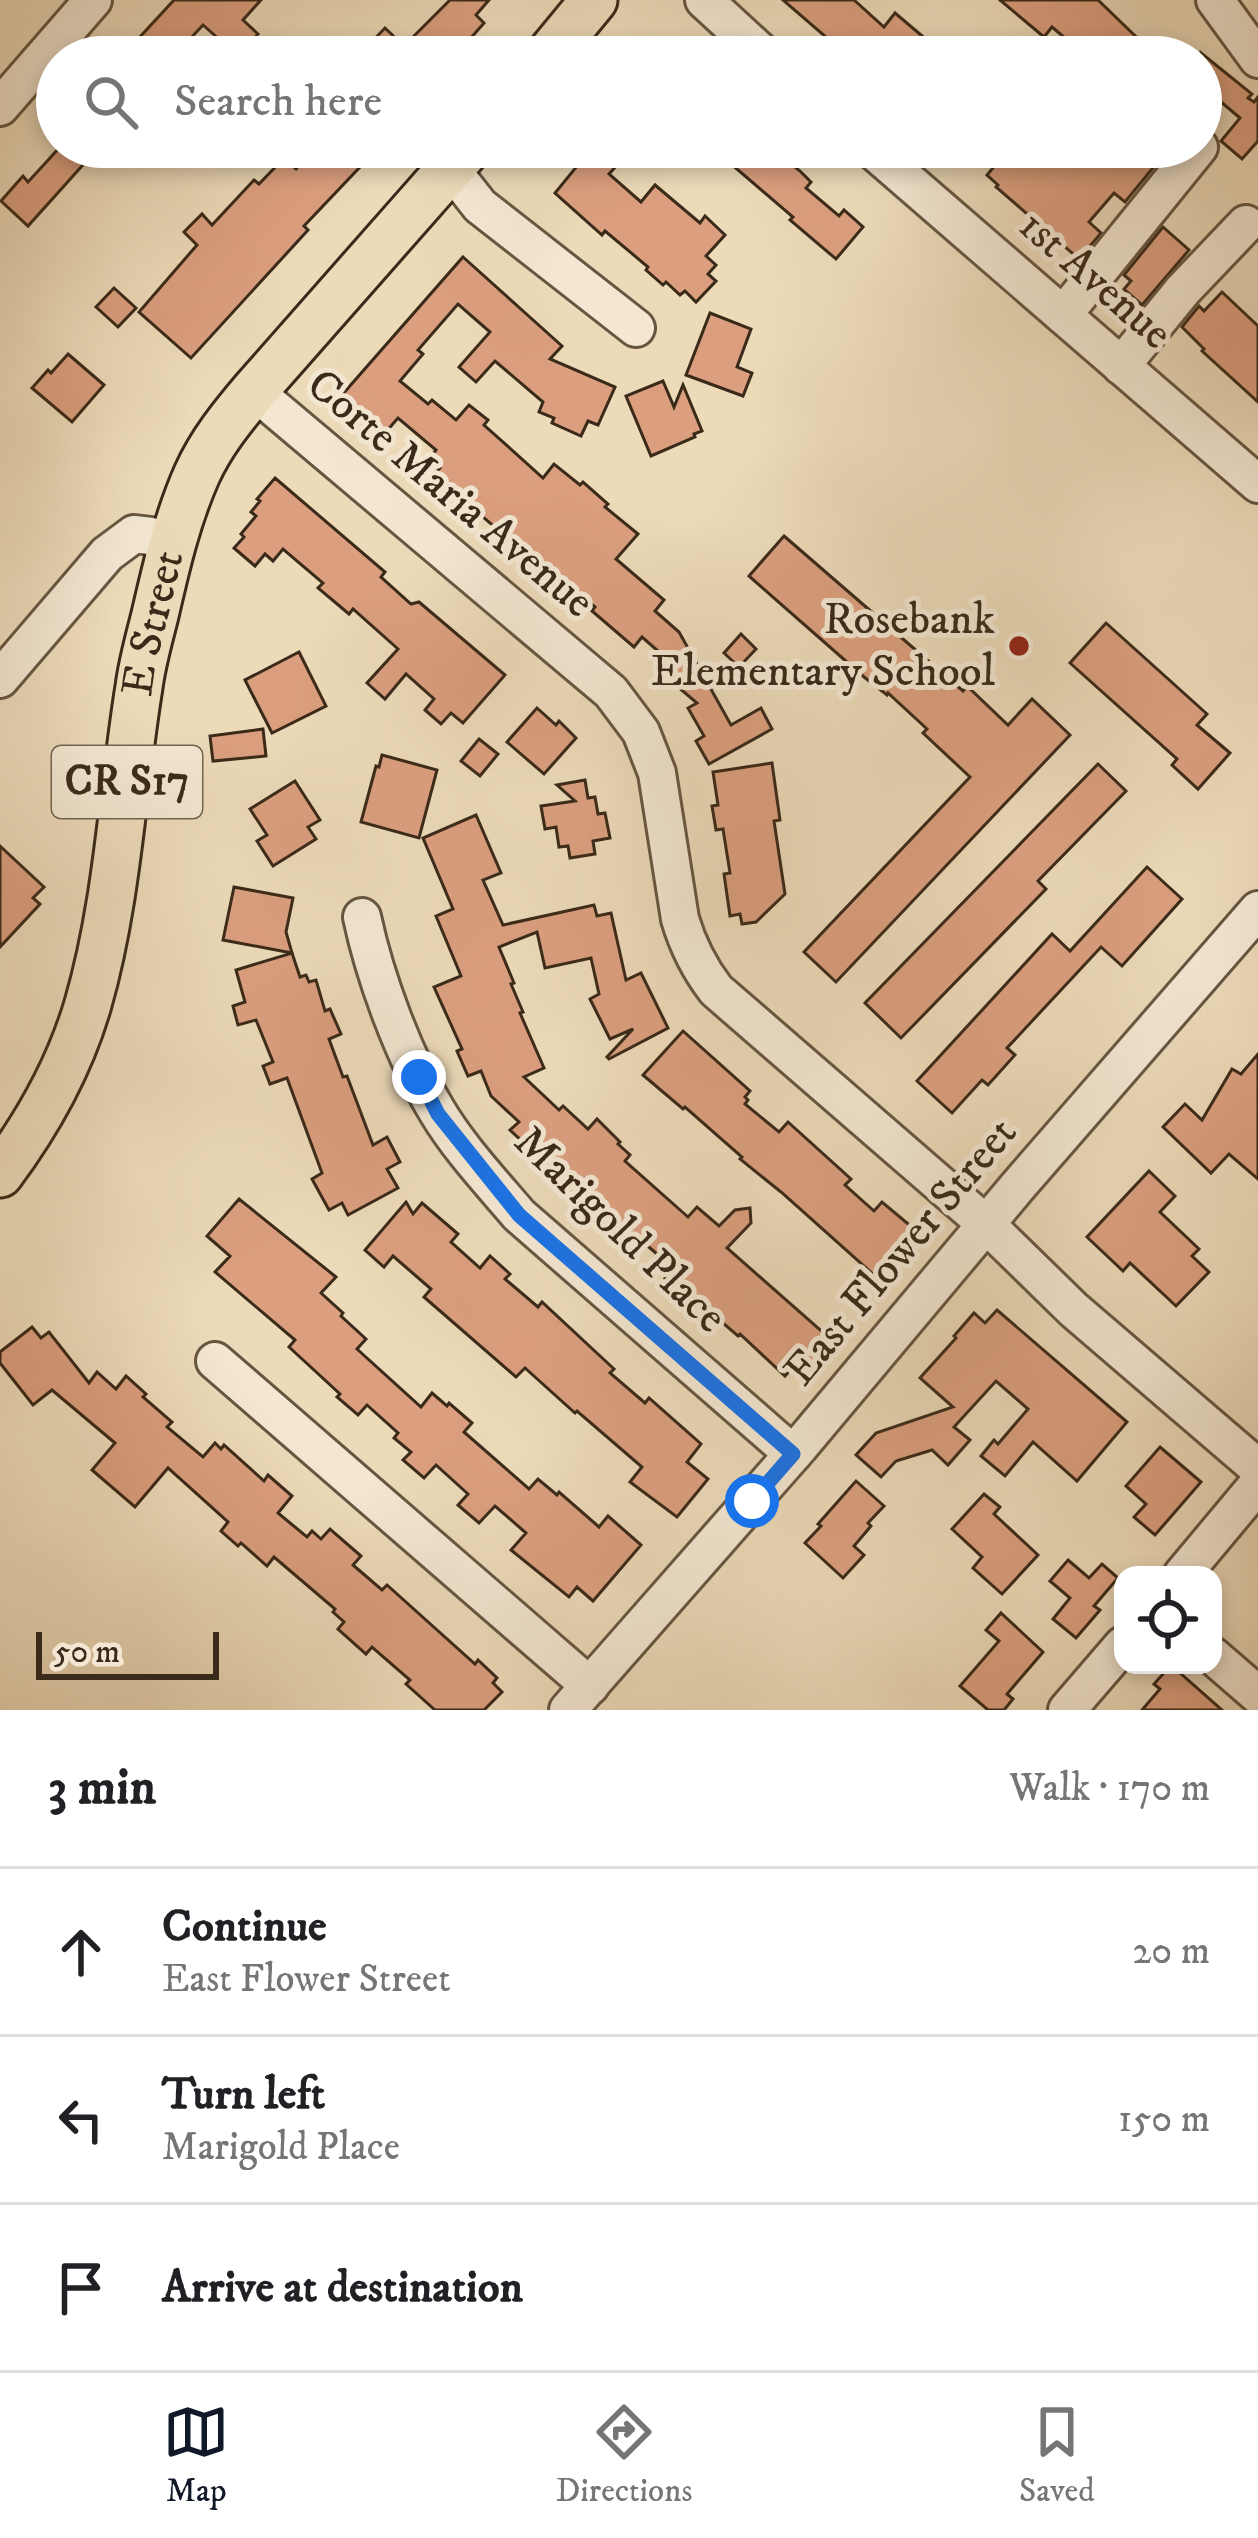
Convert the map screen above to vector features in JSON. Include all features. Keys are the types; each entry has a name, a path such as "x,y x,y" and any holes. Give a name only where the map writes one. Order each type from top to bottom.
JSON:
{"main road":[{"path":"564,36 594,0"},
{"name":"E Street","path":"0,1174 56,1083 92,989 120,846 139,684 170,548 198,472 224,428 254,391 450,168"}],"street":[{"path":"61,36 93,0"},
{"path":"704,0 743,36"},
{"path":"1215,0 1258,58"},
{"path":"0,106 36,65"},
{"path":"463,168 480,206 637,328"},
{"name":"1st Avenue","path":"893,168 1258,484"},
{"path":"1063,315 1182,168"},
{"path":"1121,365 1246,224"},
{"name":"Corte Maria Avenue","path":"254,391 611,692 627,711 651,752 657,773 680,919 692,953 716,990 1258,1468"},
{"path":"0,680 107,554 134,534 151,536 170,548"},
{"name":"East Flower Street","path":"579,1698 1258,910"},
{"name":"Marigold Place","path":"362,917 370,953 419,1077 438,1114 494,1185 519,1215 793,1454"},
{"path":"215,1361 579,1698"},
{"path":"1190,1566 1258,1484"},
{"path":"1067,1710 1114,1655"},
{"path":"1222,1664 1258,1695"}],"building":[{"path":"174,0 261,0 243,20 256,36 215,36 203,25 193,36 141,36"},
{"path":"450,0 489,0 476,15 484,23 473,36 414,36"},
{"path":"783,0 854,0 884,27 895,13 922,36 825,36"},
{"path":"1000,0 1098,0 1135,36 1062,36 1052,27 1043,36"},
{"path":"1222,70 1252,94 1248,98 1254,102 1258,97 1258,141 1242,159 1222,142 1240,118 1222,103"},
{"path":"41,168 80,168 28,226 1,201 23,176 28,182"},
{"path":"274,168 359,168 191,358 139,312 197,245 184,232 202,214 212,225 254,180 259,184"},
{"path":"576,168 614,168 609,174 641,202 655,185 700,223 705,216 725,235 706,256 716,265 708,274 716,281 696,302 685,291 680,295 555,193"},
{"path":"736,168 796,168 811,182 806,188 839,216 844,210 863,227 836,259 790,220 793,217"},
{"path":"993,168 1153,168 1125,202 1114,193 1089,222 1101,233 1079,259 987,175"},
{"path":"1163,227 1189,250 1142,305 1124,289 1131,281 1124,275"},
{"path":"463,257 562,346 550,359 615,387 598,425 588,421 581,436 552,423 554,418 539,412 543,402 495,361 476,382 459,367 490,332 458,304 418,350 423,354 400,381 456,420 469,405 488,420 484,425 543,478 554,464 608,504 605,507 638,534 616,559 664,600 655,611 679,632 731,725 761,708 772,729 709,764 696,741 704,736 688,708 697,703 665,676 674,665 642,637 634,647 549,567 546,571 434,475 440,468 429,459 436,450 398,418 384,434 342,395"},
{"path":"114,288 136,308 118,327 96,307"},
{"path":"1222,292 1258,326 1258,402 1182,327 1199,306 1204,311"},
{"path":"710,313 751,329 737,367 752,373 743,396 686,375"},
{"path":"68,354 104,385 72,422 32,388"},
{"path":"663,381 674,407 683,385 702,431 651,456 626,396"},
{"path":"275,478 385,572 381,577 411,604 419,602 505,675 463,723 451,713 441,724 425,710 434,699 406,674 385,699 367,683 398,649 353,609 349,614 318,588 323,583 283,549 273,561 265,554 255,566 234,548 256,516 251,512 257,499"},
{"path":"784,536 1008,725 1032,699 1070,735 836,982 804,952 970,777 888,693 749,576"},
{"path":"1106,623 1207,714 1197,725 1230,753 1198,789 1172,765 1177,759 1070,663"},
{"path":"741,634 756,649 739,667 724,653"},
{"path":"299,652 326,706 272,733 245,680"},
{"path":"537,708 576,738 544,774 507,742"},
{"path":"263,729 266,756 213,761 210,736"},
{"path":"479,739 498,754 480,776 461,761"},
{"path":"382,755 437,770 419,838 361,822"},
{"path":"772,763 780,820 774,821 785,894 756,922 742,924 740,914 730,916 724,874 730,873 723,829 716,830 713,772"},
{"path":"1098,764 1126,791 1038,881 1046,889 901,1038 865,1003"},
{"path":"585,780 588,798 595,797 598,814 605,813 610,838 593,841 595,854 570,858 568,846 559,847 556,827 545,829 541,806 575,801 557,785"},
{"path":"295,781 320,820 308,827 316,839 273,866 257,841 267,835 250,809"},
{"path":"476,815 501,873 483,880 503,925 594,905 597,916 611,913 626,980 641,973 668,1028 609,1059 633,1029 610,1039 590,999 599,994 591,958 545,968 537,932 499,947 544,1068 524,1077 588,1129 597,1119 630,1155 625,1161 688,1217 697,1207 719,1226 735,1210 750,1208 751,1223 727,1248 834,1342 801,1377 792,1368 785,1376 740,1334 665,1278 673,1268 642,1241 635,1250 605,1223 612,1216 575,1182 566,1191 546,1173 551,1168 510,1130 519,1122 491,1096 481,1071 468,1076 457,1051 462,1049 434,987 461,976 436,916 453,909 423,838"},
{"path":"0,846 44,887 33,898 40,904 0,947"},
{"path":"1147,867 1182,899 1122,966 1101,947 1007,1048 1015,1055 988,1085 982,1080 952,1113 917,1081 1052,934 1070,951"},
{"path":"234,887 293,898 286,932 292,953 223,940"},
{"path":"292,953 300,977 316,980 325,1011 330,1009 341,1034 329,1039 373,1145 387,1137 400,1162 387,1169 398,1188 348,1215 342,1203 329,1210 312,1179 322,1173 287,1078 270,1084 263,1066 273,1062 256,1020 238,1025 233,1006 245,1002 236,970"},
{"path":"683,1031 750,1091 745,1104 779,1132 788,1122 851,1179 845,1185 874,1211 882,1202 913,1228 902,1240 913,1250 883,1283 643,1075"},
{"path":"1258,1054 1258,1179 1229,1154 1211,1173 1163,1127 1185,1104 1202,1120 1232,1069 1241,1074"},
{"path":"1149,1171 1175,1196 1160,1212 1199,1249 1192,1256 1209,1272 1176,1306 1130,1263 1123,1271 1087,1237"},
{"path":"239,1199 336,1277 321,1293 366,1339 357,1349 421,1407 432,1393 449,1403 472,1423 464,1432 529,1489 538,1479 599,1527 608,1516 641,1545 593,1601 577,1587 569,1597 511,1550 526,1533 495,1506 479,1523 458,1505 468,1494 436,1465 424,1478 403,1460 411,1452 394,1438 398,1433 367,1405 358,1415 337,1397 340,1394 289,1347 295,1340 215,1272 230,1256 207,1236"},
{"path":"406,1202 413,1214 422,1203 458,1234 451,1242 480,1268 490,1256 510,1274 505,1279 538,1307 542,1302 614,1369 610,1373 645,1403 649,1398 701,1444 687,1462 708,1479 677,1517 630,1482 642,1467 577,1411 525,1368 516,1377 424,1297 431,1289 393,1256 384,1267 365,1250"},
{"path":"997,1310 1127,1422 1077,1481 1033,1442 1005,1476 981,1456 1028,1409 996,1381 954,1427 970,1440 948,1465 932,1450 896,1461 881,1477 856,1455 876,1433 953,1407 920,1378 974,1313 985,1323"},
{"path":"32,1327 41,1338 49,1332 89,1383 97,1372 116,1389 126,1376 172,1422 167,1427 203,1457 215,1443 221,1449 224,1445 264,1481 268,1475 292,1496 278,1513 307,1537 312,1531 321,1539 330,1529 361,1556 353,1565 382,1590 387,1585 475,1664 478,1660 497,1678 493,1683 502,1692 484,1710 435,1710 372,1647 366,1654 338,1629 344,1622 335,1609 274,1557 267,1566 221,1531 228,1522 168,1468 135,1507 92,1470 115,1443 52,1390 33,1405 0,1363 0,1352"},
{"path":"1160,1447 1201,1482 1155,1535 1134,1517 1146,1504 1126,1486"},
{"path":"856,1481 884,1506 854,1546 864,1555 843,1578 805,1543"},
{"path":"984,1494 1000,1507 994,1514 1038,1555 1002,1594 973,1568 982,1557 952,1529"},
{"path":"1068,1560 1089,1578 1102,1564 1114,1574 1114,1583 1094,1606 1100,1610 1076,1638 1053,1619 1070,1598 1050,1581"},
{"path":"1001,1613 1043,1652 1007,1694 1013,1699 1004,1710 988,1710 960,1686 999,1641 986,1630"},
{"path":"1163,1674 1181,1674 1222,1710 1142,1710 1160,1689 1154,1684"}],"place":[{"name":"Rosebank Elementary School","path":"1019,646"}],"route":[{"path":"419,1077 438,1114 519,1215 793,1454 752,1501"}]}
